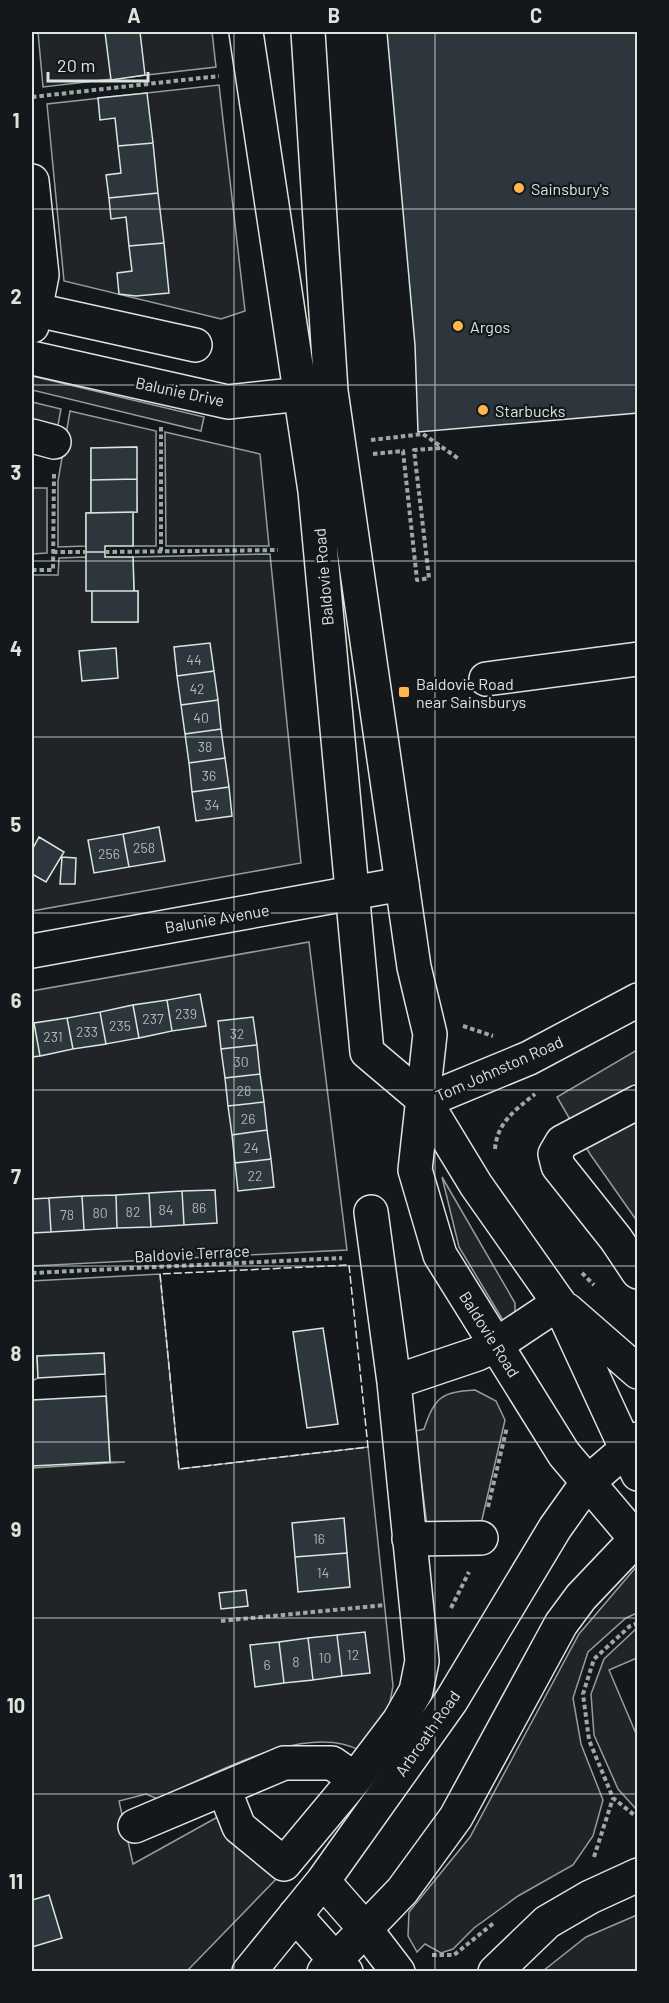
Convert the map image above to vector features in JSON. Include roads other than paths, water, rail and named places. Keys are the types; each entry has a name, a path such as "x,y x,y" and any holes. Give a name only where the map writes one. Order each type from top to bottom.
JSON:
{"main road":[{"name":"Baldovie Road","path":"246,32 316,393 402,884 414,967 430,1034 415,1170 440,1255 564,1454 637,1538"},
{"name":"Baldovie Road","path":"308,32 316,393 315,491 368,1052 424,1101 476,1185 559,1303 633,1454"},
{"path":"32,181 42,275 33,315 195,345"},
{"name":"Balunie Drive","path":"32,358 228,402 316,393"},
{"path":"486,679 638,659"},
{"name":"Balunie Avenue","path":"32,951 402,884"},
{"name":"Tom Johnston Road","path":"424,1101 529,1058 638,1000"},
{"path":"638,1102 562,1142 555,1154 558,1166 616,1239 638,1272"},
{"path":"371,1212 394,1382 477,1354 496,1345 559,1303"},
{"name":"Baldovie Road","path":"559,1303 638,1372"},
{"name":"Arbroath Road","path":"224,1789 239,1827 284,1864 355,1779 399,1721 416,1691 422,1662 394,1382"},
{"name":"Arbroath Road","path":"249,1971 323,1881 451,1701 555,1528 587,1483 633,1454"},
{"path":"587,1483 638,1485"},
{"path":"409,1539 481,1538"},
{"path":"295,1916 335,1967 402,1891 456,1818 561,1624 581,1597 637,1538"},
{"path":"135,1827 284,1763 332,1763 355,1779"},
{"path":"495,1971 547,1922 590,1897 638,1875"},
{"path":"323,1881 398,1971"}],"place":[{"name":"Sainsbury's","path":"519,188"},
{"name":"Argos","path":"458,326"},
{"name":"Starbucks","path":"483,410"},
{"name":"Baldovie Road near Sainsburys","path":"404,692"}]}
